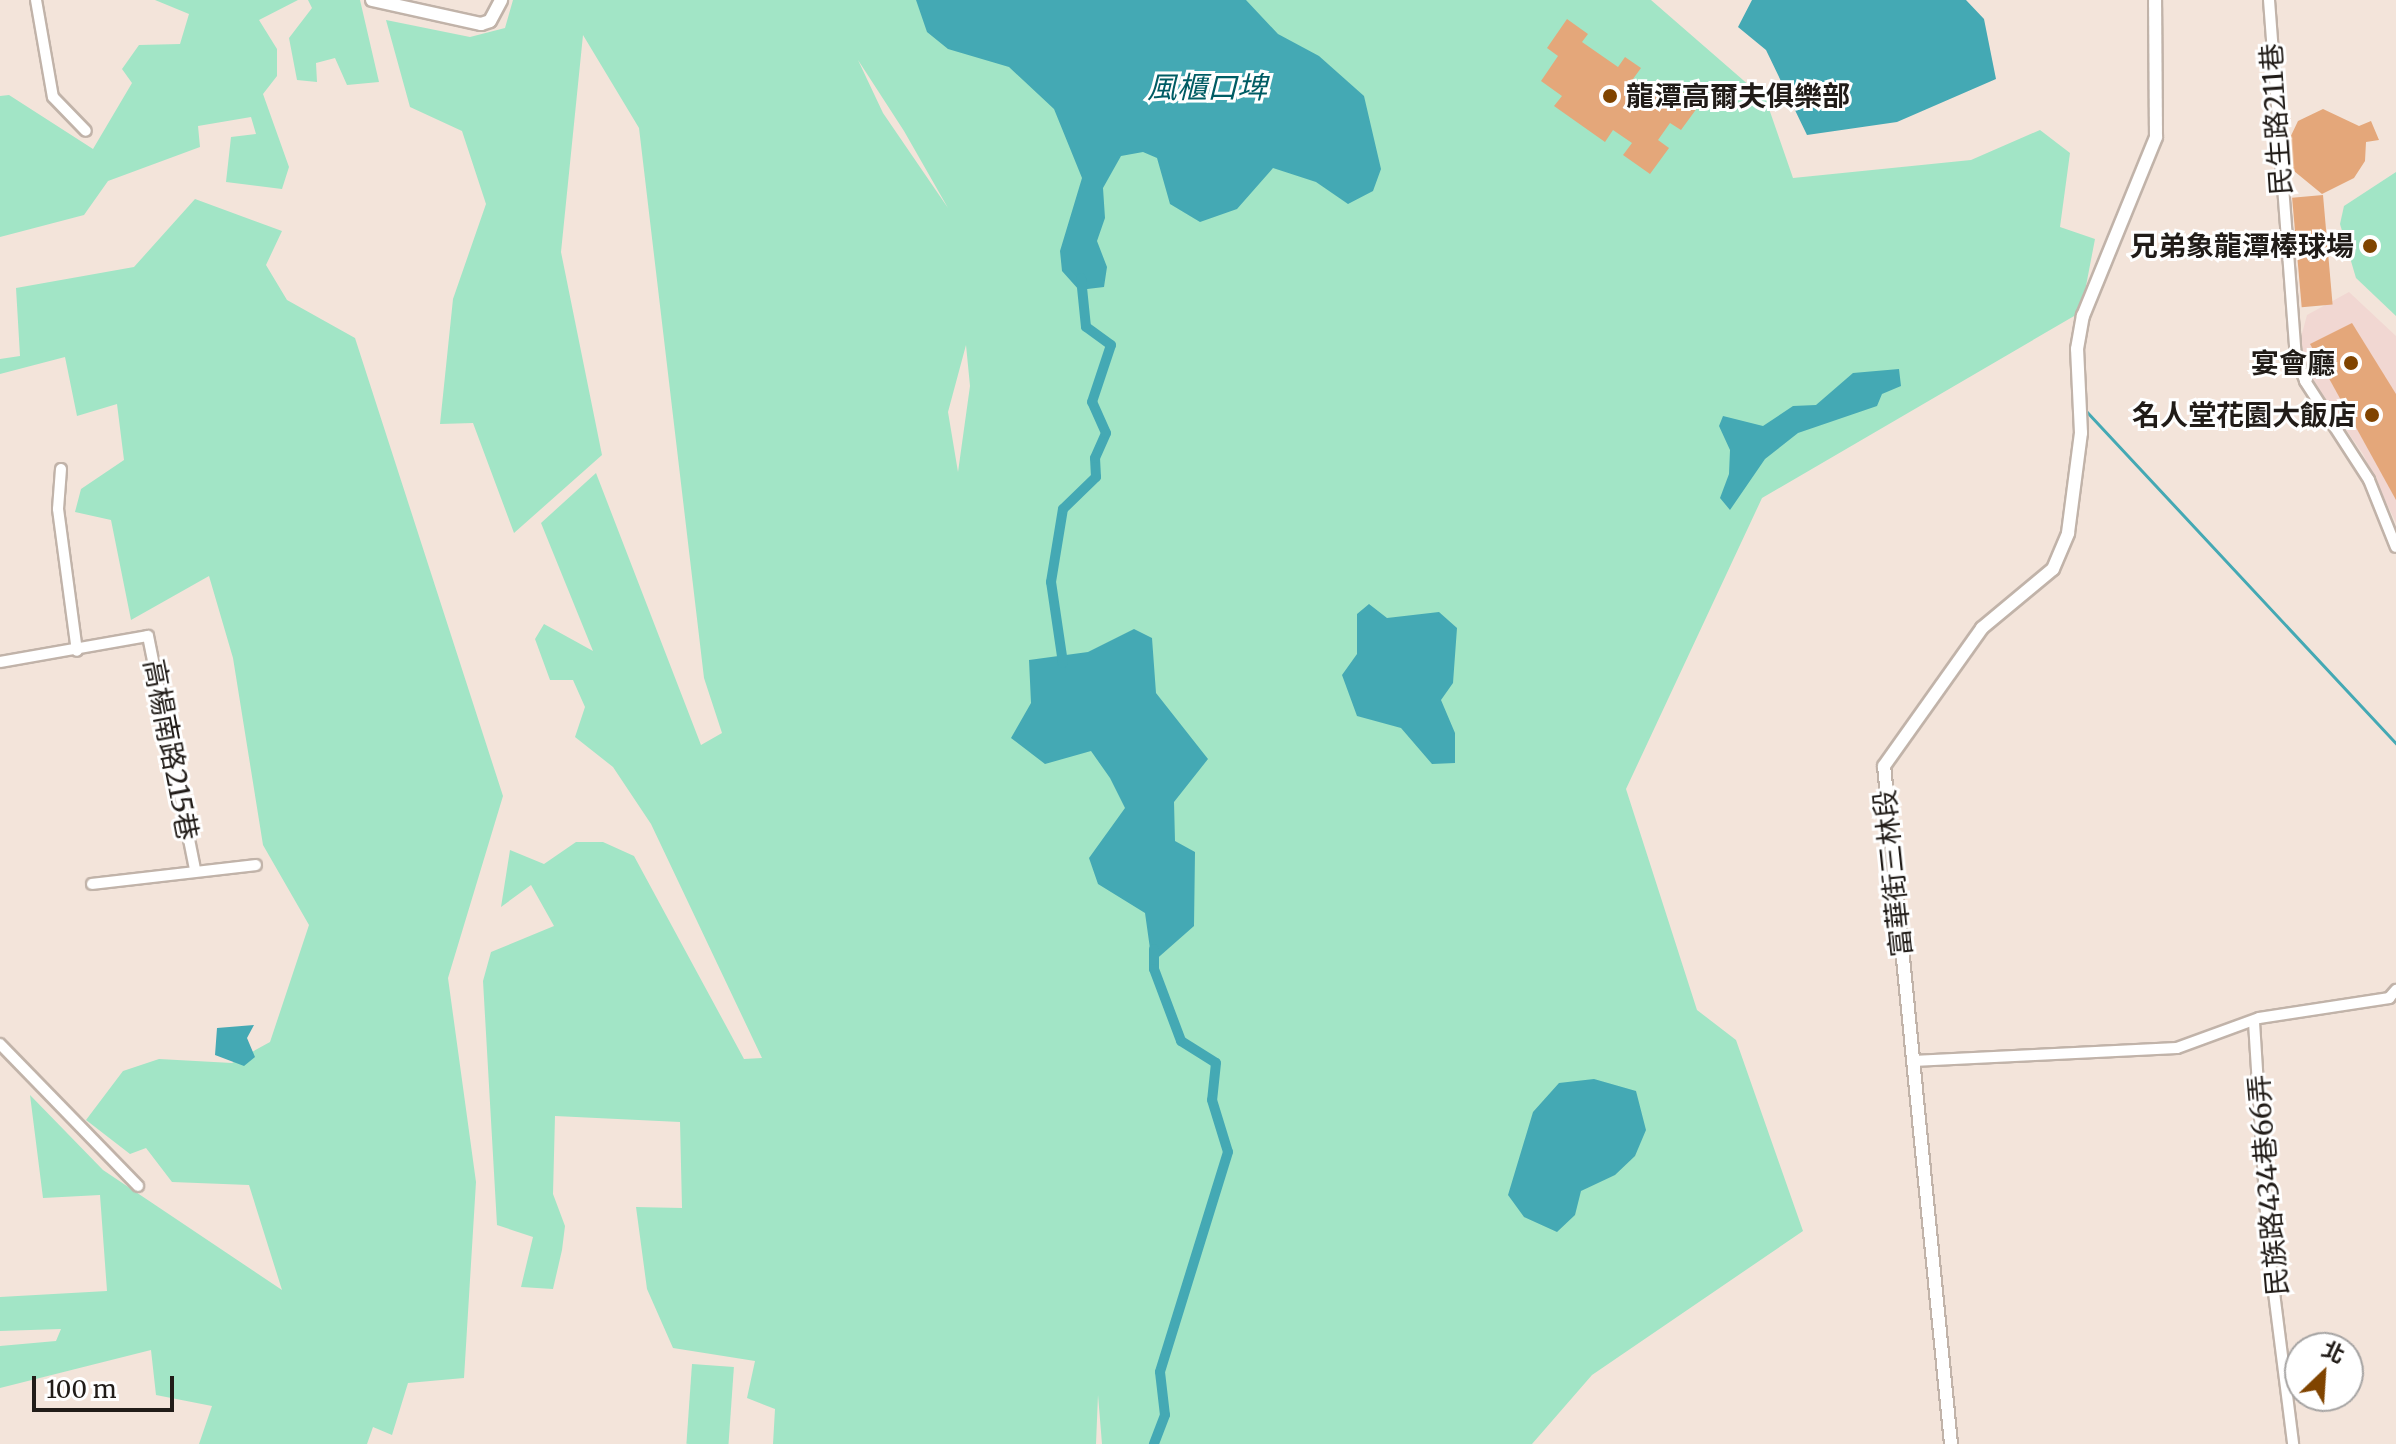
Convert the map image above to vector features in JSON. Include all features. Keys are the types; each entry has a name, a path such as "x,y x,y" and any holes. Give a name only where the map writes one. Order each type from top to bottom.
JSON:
{"street":[{"path":"36,0 53,97 86,131"},
{"path":"372,0 481,24 490,21 501,0"},
{"name":"富華街三林段","path":"1951,1444 1884,766 1982,628 2053,569 2068,533 2081,433 2077,349 2083,316 2156,137 2155,0"},
{"name":"民生路211巷","path":"2269,0 2296,357 2305,381 2369,480 2396,547"},
{"path":"61,469 58,509 77,651"},
{"name":"高楊南路215巷","path":"0,662 77,651 148,636 195,870"},
{"path":"92,884 256,865"},
{"path":"1913,1061 2177,1048 2254,1022 2389,998 2396,990"},
{"name":"民族路434巷66弄","path":"2254,1022 2268,1245 2293,1444"},
{"path":"0,1044 138,1186"}],"shaded area":[{"path":"2349,292 2396,336 2396,523 2363,454 2309,377 2300,341 2307,315"}],"green space":[{"path":"155,0 298,0 259,20 277,49 277,76 263,94 289,167 282,189 226,182 231,137 256,134 251,117 198,126 200,147 108,181 84,215 0,237 0,96 9,95 93,149 132,83 122,69 139,45 180,44 189,14"},
{"path":"308,0 360,0 379,82 347,85 335,58 316,63 317,82 297,80 289,38 312,8"},
{"path":"513,0 1651,0 1766,100 1793,178 1971,160 2040,130 2070,153 2060,227 2095,239 2081,312 1762,498 1626,789 1697,1010 1736,1040 1803,1231 1592,1375 1532,1444 1102,1444 1098,1395 1096,1444 773,1444 775,1409 747,1398 755,1361 673,1348 647,1289 636,1207 682,1208 680,1122 555,1116 553,1194 565,1226 562,1250 553,1289 521,1287 533,1237 497,1225 483,981 491,952 554,926 531,885 501,907 510,850 544,864 576,842 603,842 634,856 744,1059 762,1058 651,824 613,767 575,737 585,707 573,680 550,680 535,639 544,624 593,651 541,523 596,473 701,745 722,733 704,678 639,128 583,35 561,252 602,455 514,533 473,423 440,424 453,299 486,204 462,131 410,107 386,20 470,37 505,28","holes":["858,60 904,131 948,208 883,113","966,345 970,386 958,472 948,412"]},
{"name":"兄弟象龍潭棒球場","path":"2396,172 2396,316 2356,278 2340,224 2344,206"},
{"path":"195,199 282,231 266,265 287,300 355,338 503,796 448,978 476,1182 464,1378 408,1383 392,1435 373,1427 367,1444 199,1444 212,1406 156,1395 151,1350 0,1388 0,1346 56,1341 61,1329 0,1331 0,1297 107,1291 100,1195 43,1198 30,1095 103,1170 282,1290 249,1185 172,1182 146,1148 130,1154 86,1120 123,1071 159,1059 232,1063 270,1042 309,925 263,845 233,658 209,576 131,620 111,520 75,512 81,489 124,460 117,404 77,416 65,357 0,374 0,359 20,356 16,288 134,267"},
{"path":"692,1364 734,1367 729,1444 686,1444"}],"water":[{"name":"風櫃口埤","path":"916,0 1246,0 1278,34 1319,56 1364,96 1381,169 1373,191 1348,204 1316,182 1273,168 1237,209 1200,222 1170,204 1157,158 1143,152 1121,156 1103,188 1105,218 1097,241 1107,267 1104,287 1079,290 1062,271 1060,251 1082,178 1054,109 1009,67 948,49 927,32"},
{"path":"1752,0 1966,0 1984,19 1996,79 1897,122 1807,135 1766,50 1738,27"},
{"path":"1899,369 1901,386 1882,394 1877,406 1798,433 1765,459 1730,510 1720,498 1729,474 1730,450 1719,426 1723,416 1763,426 1793,406 1816,405 1853,373"},
{"path":"1369,604 1387,618 1439,612 1457,628 1453,683 1441,700 1455,733 1455,763 1432,764 1401,728 1357,716 1342,675 1357,654 1357,614"},
{"path":"1134,629 1152,638 1156,693 1208,759 1174,802 1175,841 1195,852 1194,926 1152,963 1145,913 1098,884 1089,858 1125,808 1110,778 1091,751 1045,764 1011,738 1031,703 1029,660 1088,652"},
{"path":"254,1025 247,1038 255,1057 244,1066 215,1055 217,1028"},
{"path":"1594,1079 1636,1091 1646,1130 1635,1156 1615,1175 1581,1191 1575,1215 1557,1232 1524,1217 1508,1195 1533,1112 1559,1083"}],"building":[{"name":"龍潭高爾夫俱樂部","path":"1567,19 1588,34 1582,42 1618,67 1625,57 1641,68 1633,79 1659,97 1673,85 1700,104 1681,130 1670,123 1658,140 1669,148 1650,174 1623,155 1632,143 1613,130 1605,142 1554,106 1562,96 1541,81 1558,56 1547,48"},
{"path":"2323,109 2359,126 2371,121 2379,140 2366,142 2365,161 2354,178 2322,194 2294,171 2288,142 2298,121"},
{"path":"2323,195 2333,305 2302,307 2292,198"},
{"name":"名人堂花園大飯店","path":"2352,323 2396,394 2396,500 2310,344"}],"waterway":[{"path":"1063,663 1051,582 1063,509 1096,477 1095,458 1106,433 1092,402 1111,345 1086,327 1081,278"},
{"path":"2086,411 2396,744"},
{"path":"1154,949 1154,969 1181,1041 1216,1063 1212,1100 1228,1152 1160,1372 1165,1415 1154,1444"}],"place":[{"name":"龍潭高爾夫俱樂部","path":"1610,96"},
{"name":"兄弟象龍潭棒球場","path":"2370,246"},
{"name":"宴會廳","path":"2351,363"},
{"name":"名人堂花園大飯店","path":"2372,415"}]}
